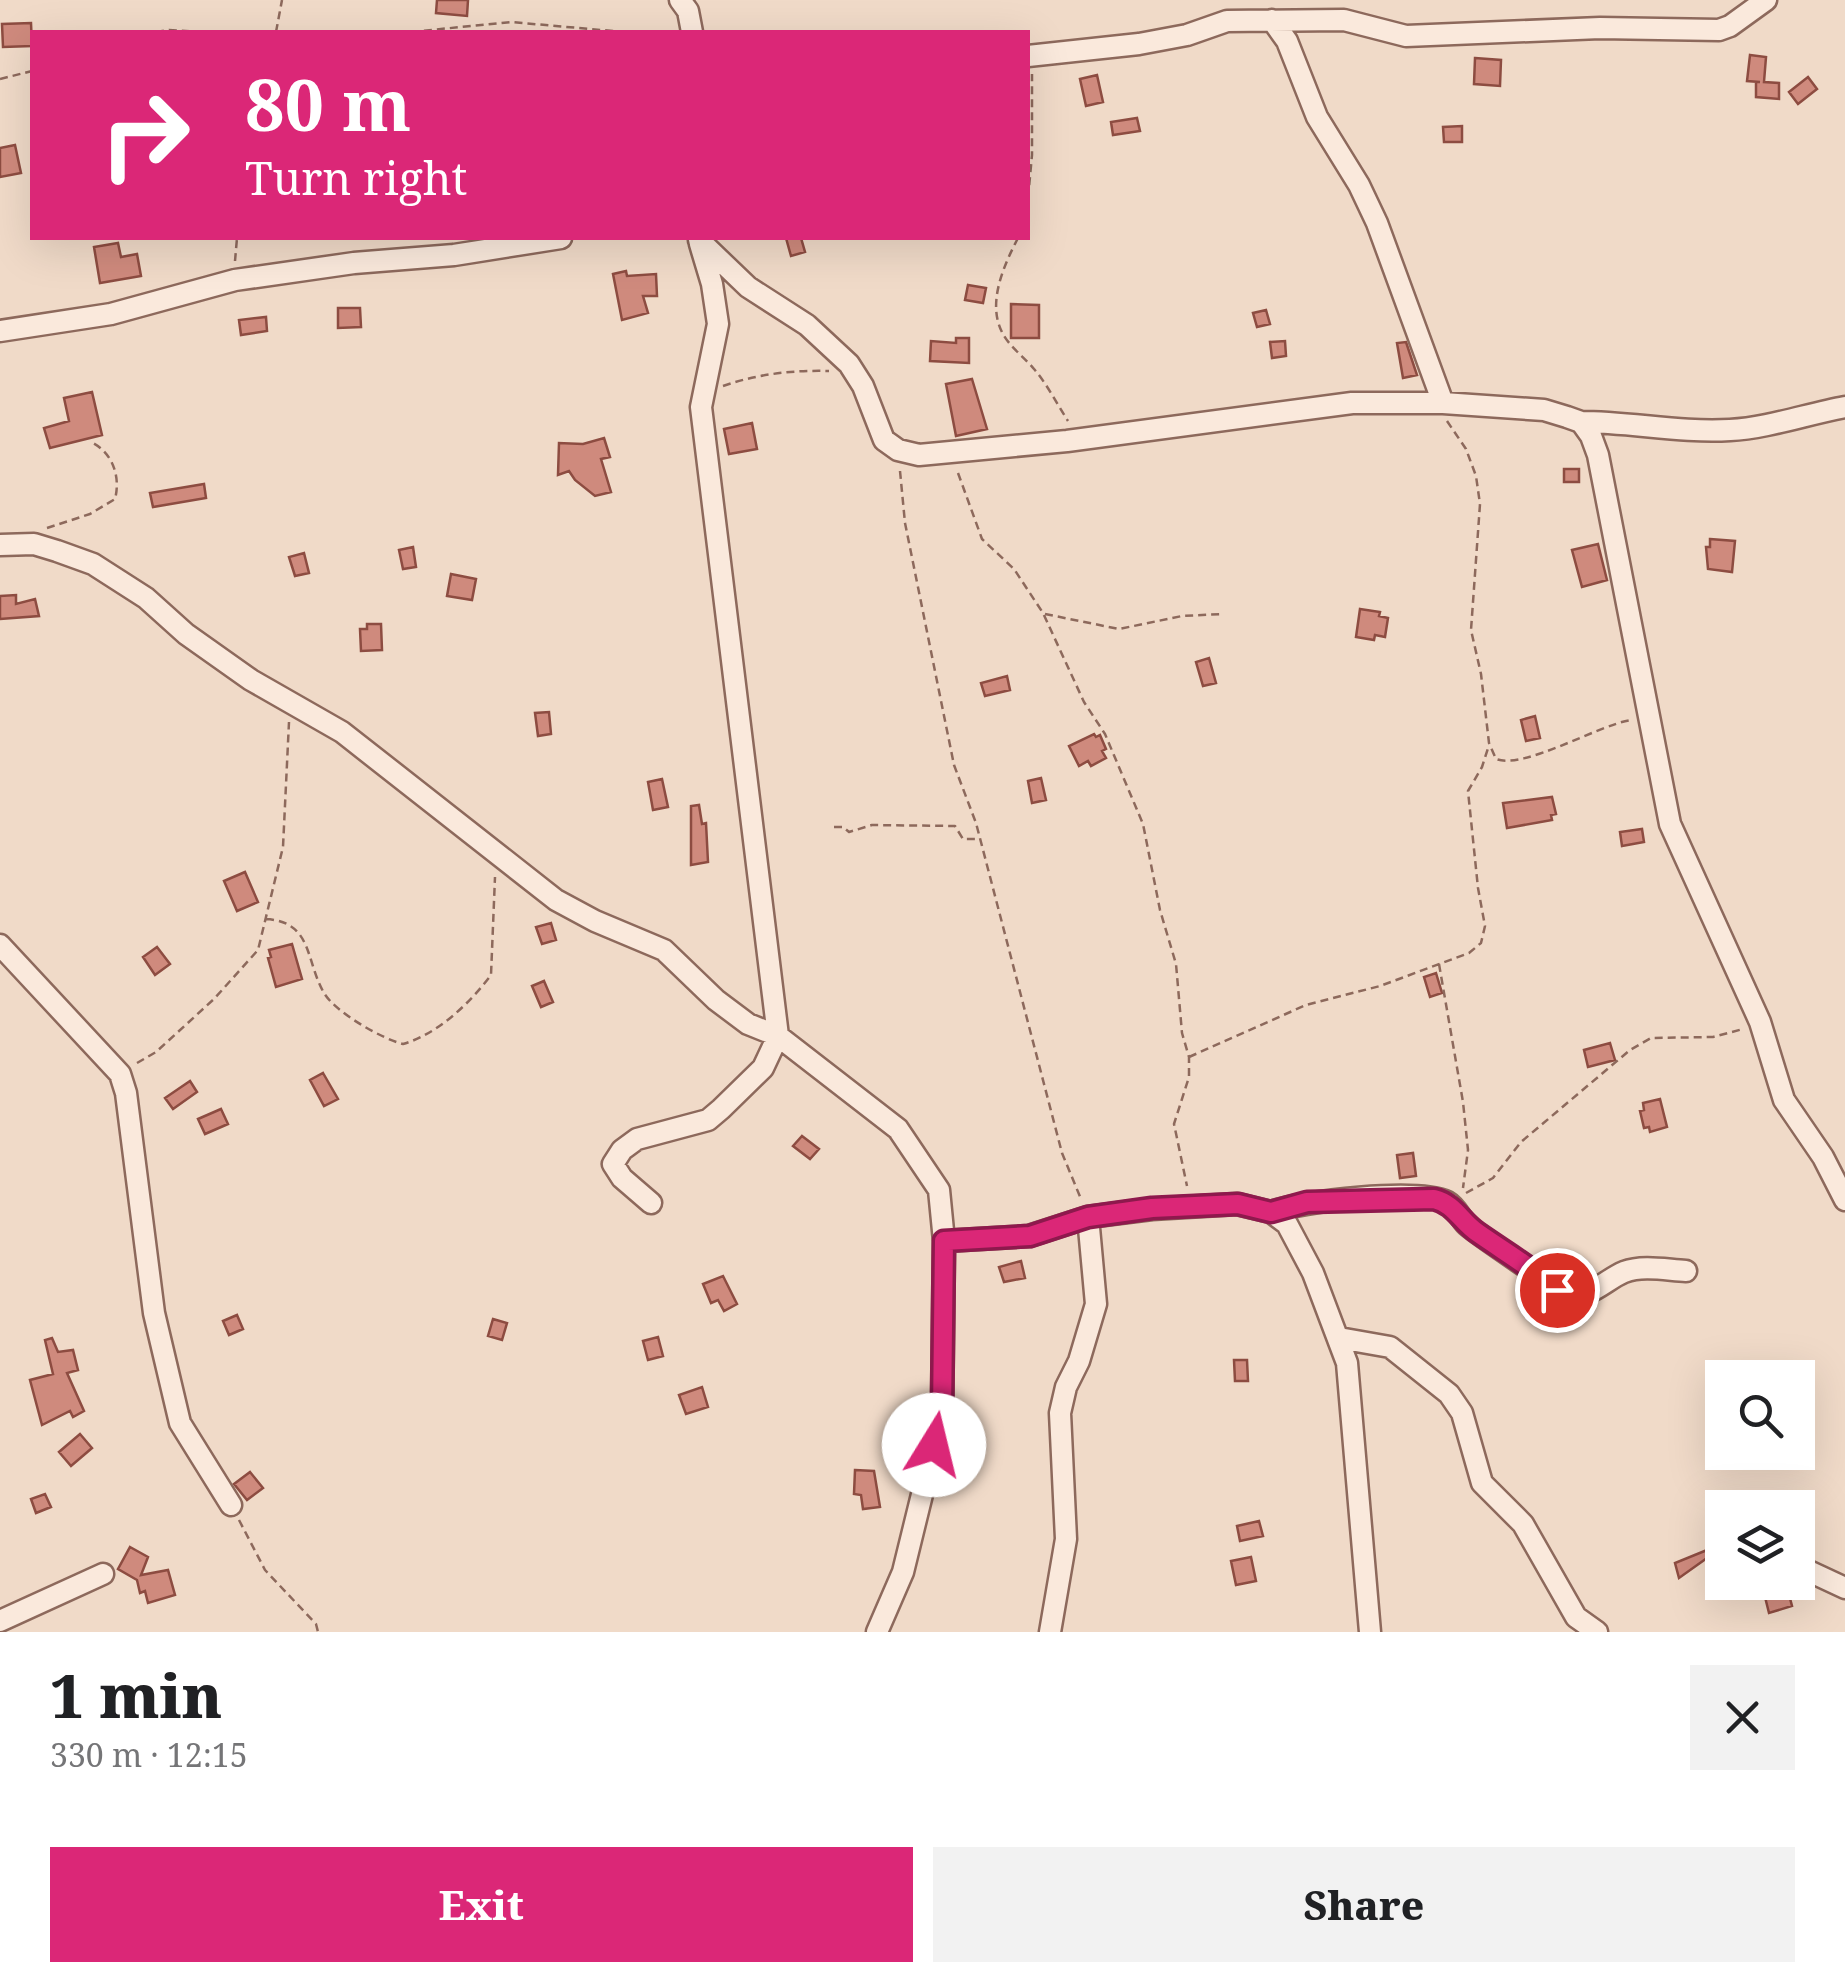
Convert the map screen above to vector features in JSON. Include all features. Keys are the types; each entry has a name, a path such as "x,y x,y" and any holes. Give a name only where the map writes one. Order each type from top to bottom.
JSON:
{"street":[{"path":"680,30 680,0 688,11 692,30"},
{"path":"1030,55 1139,44 1188,34 1226,11 1272,20 1344,20 1406,36 1600,28 1719,30 1766,0"},
{"path":"1272,20 1287,42 1317,117 1378,223 1439,403"},
{"path":"0,331 111,314 235,280 354,263 454,256 549,240"},
{"path":"651,1202 622,1178 613,1164 615,1159 645,1136 708,1120 763,1068 778,1036 704,427 703,394 718,324 712,284 698,240"},
{"path":"699,240 748,287 807,325 854,372 884,440 898,450 919,455 1080,439 1352,403 1439,403 1544,410 1581,422 1705,431 1735,430 1845,408"},
{"path":"1581,422 1592,436 1598,455 1670,824 1760,1022 1784,1100 1823,1157 1845,1200"},
{"path":"0,546 34,544 106,572 146,598 186,634 238,671 291,706 342,732 556,900 664,950 716,1000 748,1024 778,1036 898,1129 939,1190 944,1241 942,1413 903,1572 877,1632"},
{"path":"0,944 120,1074 126,1093 154,1313 180,1423 232,1505"},
{"path":"1271,1212 1307,1202 1408,1197 1446,1202 1476,1232 1540,1274 1557,1290 1571,1295 1584,1296 1624,1272 1640,1268 1686,1271"},
{"path":"944,1241 1030,1236 1088,1217 1193,1206 1238,1204 1271,1212 1287,1224 1298,1241 1347,1362 1370,1632"},
{"path":"1050,1632 1066,1539 1060,1413 1096,1304 1088,1217"},
{"path":"1339,1338 1390,1347 1449,1394 1462,1412 1482,1483 1523,1524 1576,1616 1597,1632"},
{"path":"0,1620 103,1574"},
{"path":"1815,1574 1845,1588"}],"path":[{"path":"276,30 282,0"},
{"path":"431,30 511,22 601,30"},
{"path":"1030,55 1030,176"},
{"path":"0,79 30,72"},
{"path":"235,280 236,240"},
{"path":"1017,240 1006,262 996,302 997,318 1002,333 1036,371 1080,439"},
{"path":"703,394 744,379 854,372"},
{"path":"1439,403 1466,449 1476,476 1480,504 1471,630 1496,759 1504,762 1524,758 1623,721 1647,718"},
{"path":"34,544 47,528 90,514 115,500 112,459 106,448 91,442"},
{"path":"898,450 905,523 954,765 980,839 1062,1152 1088,1217"},
{"path":"949,454 976,528 1014,569 1043,613 1084,702 1105,734 1143,824 1160,910 1176,964 1182,1033 1189,1056 1189,1077 1174,1124 1193,1206"},
{"path":"1043,613 1119,629 1182,616 1224,614"},
{"path":"120,1074 156,1052 214,999 258,950 282,847 291,706"},
{"path":"1189,1056 1306,1005 1380,986 1470,953 1484,936 1468,791 1482,768 1490,743"},
{"path":"834,827 849,832 872,825 956,826 963,840 980,839"},
{"path":"266,919 284,920 298,930 326,997 390,1041 404,1044 442,1024 492,975 494,879 500,856"},
{"path":"1438,963 1468,1150 1461,1194 1493,1178 1521,1142 1630,1050 1651,1038 1713,1037 1760,1022"},
{"path":"232,1505 265,1570 316,1624 318,1632"}],"building":[{"path":"437,0 468,0 467,16 436,13"},
{"path":"31,23 30,46 3,47 2,24"},
{"path":"1750,55 1766,57 1764,82 1779,83 1779,99 1756,97 1756,82 1760,82 1747,81"},
{"path":"1475,58 1501,60 1500,86 1474,84"},
{"path":"1097,75 1103,102 1086,106 1080,79"},
{"path":"1808,77 1817,89 1798,104 1789,92"},
{"path":"1137,118 1140,131 1113,135 1111,122"},
{"path":"1462,126 1462,142 1444,142 1443,127"},
{"path":"15,145 21,173 0,177 0,148"},
{"path":"787,240 802,240 805,252 791,256"},
{"path":"118,243 121,257 137,254 141,276 100,283 94,247"},
{"path":"626,271 627,276 656,274 657,296 643,296 648,313 622,320 613,274"},
{"path":"968,285 986,288 983,303 965,300"},
{"path":"1011,304 1039,305 1039,338 1011,338"},
{"path":"338,308 360,308 361,327 338,328"},
{"path":"1266,310 1270,324 1257,327 1253,313"},
{"path":"266,317 267,331 241,335 239,320"},
{"path":"956,338 969,338 969,363 930,361 931,341 956,343"},
{"path":"1285,341 1286,356 1272,358 1270,342"},
{"path":"1406,342 1417,375 1403,378 1397,343"},
{"path":"972,379 987,429 956,436 946,384"},
{"path":"92,392 102,435 50,448 44,428 69,421 64,398"},
{"path":"752,423 757,449 729,454 724,429"},
{"path":"604,438 610,457 601,459 611,492 595,496 569,471 558,475 559,443 583,444"},
{"path":"1564,469 1579,469 1579,482 1564,482"},
{"path":"204,484 206,498 153,507 150,493"},
{"path":"1710,539 1735,541 1732,572 1708,569 1706,547 1710,547"},
{"path":"1598,544 1607,580 1582,587 1572,550"},
{"path":"413,547 416,567 403,569 399,550"},
{"path":"304,553 309,573 295,576 289,557"},
{"path":"451,574 476,579 472,600 447,596"},
{"path":"16,595 16,604 35,599 39,616 0,619 0,596"},
{"path":"1360,609 1380,612 1379,616 1388,618 1385,637 1356,637"},
{"path":"367,624 381,624 382,650 361,651 360,629 367,629"},
{"path":"1209,658 1216,683 1203,686 1196,662"},
{"path":"1007,676 1010,690 985,696 981,683"},
{"path":"549,712 551,734 538,736 535,713"},
{"path":"1535,716 1540,738 1526,741 1521,720"},
{"path":"1100,735 1106,758 1091,766 1088,761 1079,766 1069,746"},
{"path":"1041,778 1046,800 1032,803 1028,781"},
{"path":"662,779 668,807 653,810 648,782"},
{"path":"1552,797 1556,814 1551,815 1552,820 1507,828 1503,803"},
{"path":"699,805 702,824 706,823 708,862 691,865 691,806"},
{"path":"1642,829 1644,842 1622,846 1620,832"},
{"path":"245,872 258,902 237,911 224,881"},
{"path":"551,923 556,940 542,944 536,927"},
{"path":"292,944 302,979 276,987 269,950"},
{"path":"157,947 170,964 155,975 143,957"},
{"path":"1436,973 1442,993 1430,997 1424,977"},
{"path":"544,981 553,1002 541,1007 532,986"},
{"path":"1610,1043 1615,1060 1588,1067 1584,1050"},
{"path":"323,1073 338,1099 324,1106 310,1080"},
{"path":"190,1081 197,1092 173,1109 165,1098"},
{"path":"1660,1099 1667,1127 1650,1132 1649,1127 1644,1128 1640,1111 1644,1110 1643,1103"},
{"path":"221,1109 228,1124 205,1134 198,1119"},
{"path":"802,1136 819,1149 810,1159 793,1146"},
{"path":"1413,1153 1416,1176 1400,1178 1397,1155"},
{"path":"1021,1261 1025,1278 1004,1282 999,1267"},
{"path":"723,1276 737,1304 724,1311 718,1300 711,1303 703,1284"},
{"path":"237,1315 243,1329 229,1335 223,1321"},
{"path":"493,1319 507,1323 502,1340 488,1336"},
{"path":"658,1337 663,1356 648,1360 643,1341"},
{"path":"52,1338 58,1352 73,1350 78,1370 67,1373 84,1411 73,1417 70,1411 42,1425 30,1380 53,1374 45,1340"},
{"path":"1234,1360 1247,1360 1248,1381 1235,1381"},
{"path":"702,1387 708,1407 686,1414 679,1395"},
{"path":"80,1434 92,1448 71,1466 59,1452"},
{"path":"855,1470 874,1471 880,1507 863,1509 861,1495 854,1494"},
{"path":"250,1472 263,1488 247,1500 234,1484"},
{"path":"45,1494 51,1507 36,1513 31,1499"},
{"path":"1259,1521 1263,1536 1240,1541 1237,1526"},
{"path":"130,1547 148,1557 141,1575 168,1570 175,1595 148,1603 137,1580 118,1569"},
{"path":"1705,1551 1705,1559 1679,1578 1675,1563"},
{"path":"1251,1557 1256,1581 1236,1585 1231,1561"},
{"path":"1766,1600 1790,1600 1792,1606 1769,1613"}],"route":[{"path":"934,1445 942,1413 944,1241 1030,1236 1088,1217 1152,1208 1238,1204 1271,1212 1307,1202 1434,1199 1446,1202 1476,1232 1540,1274 1557,1290"}]}
